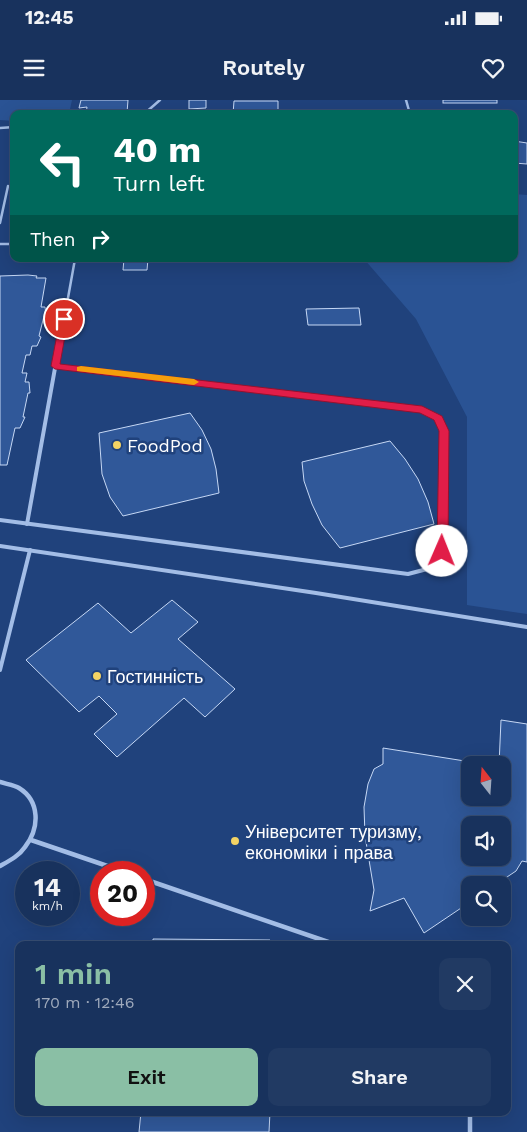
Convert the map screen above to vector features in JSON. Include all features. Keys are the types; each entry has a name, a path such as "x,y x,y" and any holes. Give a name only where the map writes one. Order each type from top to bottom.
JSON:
{"lane":[{"path":"149,110 160,100"},
{"path":"0,223 8,186"},
{"path":"27,524 74,262"},
{"path":"0,520 408,574 431,568 442,551 444,431 438,418 422,409 55,366"},
{"path":"0,546 316,593 527,627"},
{"path":"0,670 30,550"},
{"path":"0,782 12,783 23,789 32,799 37,812 36,826 31,840 21,852 9,862 0,866"},
{"path":"31,840 93,861"},
{"path":"155,883 325,941"},
{"path":"470,1116 470,1132"}],"shaded area":[{"path":"0,100 72,100 70,110 10,110 10,121 0,120"},
{"path":"518,194 527,195 527,614 467,605 467,417 416,319 367,262 518,262"}],"building":[{"path":"81,100 128,100 127,110 87,110 87,107 79,108"},
{"path":"189,100 206,100 206,108 189,109"},
{"path":"443,100 497,100 497,103 443,103"},
{"path":"234,101 278,101 278,110 233,110"},
{"path":"518,142 527,143 527,164 518,163"},
{"path":"124,262 148,262 147,270 123,270"},
{"path":"0,276 37,276 36,278 46,278 41,307 45,307 46,315 44,316 39,336 41,337 37,346 32,346 30,355 26,355 22,373 27,373 25,382 29,382 30,393 28,393 23,417 25,417 20,428 15,428 7,465 0,465"},
{"path":"359,308 361,325 308,325 306,309"},
{"path":"190,413 202,430 211,449 219,493 123,516 110,497 102,474 99,433"},
{"path":"390,441 418,479 428,502 434,524 340,548 322,525 312,504 304,481 302,462"},
{"path":"172,600 198,622 178,639 235,689 205,717 184,698 117,757 94,734 117,714 99,696 79,712 26,660 98,603 131,633"},
{"path":"501,720 527,724 527,862 522,861 516,871 508,876 461,876 461,908 424,933 404,898 370,911 374,890 365,836 364,807 368,784 374,769 383,764 383,748 461,760 461,806 511,806 511,756 499,756"},
{"path":"153,939 270,940 270,941 153,941"},
{"path":"141,1116 270,1116 269,1132 139,1132"}],"slow traffic":[{"path":"81,369 194,382"}],"place":[{"name":"FoodPod","path":"117,445"},
{"name":"Гостинність","path":"97,676"},
{"name":"Університет туризму, економіки і права","path":"235,841"}],"route":[{"path":"64,319 55,366 422,409 438,418 444,431 442,551"}]}
